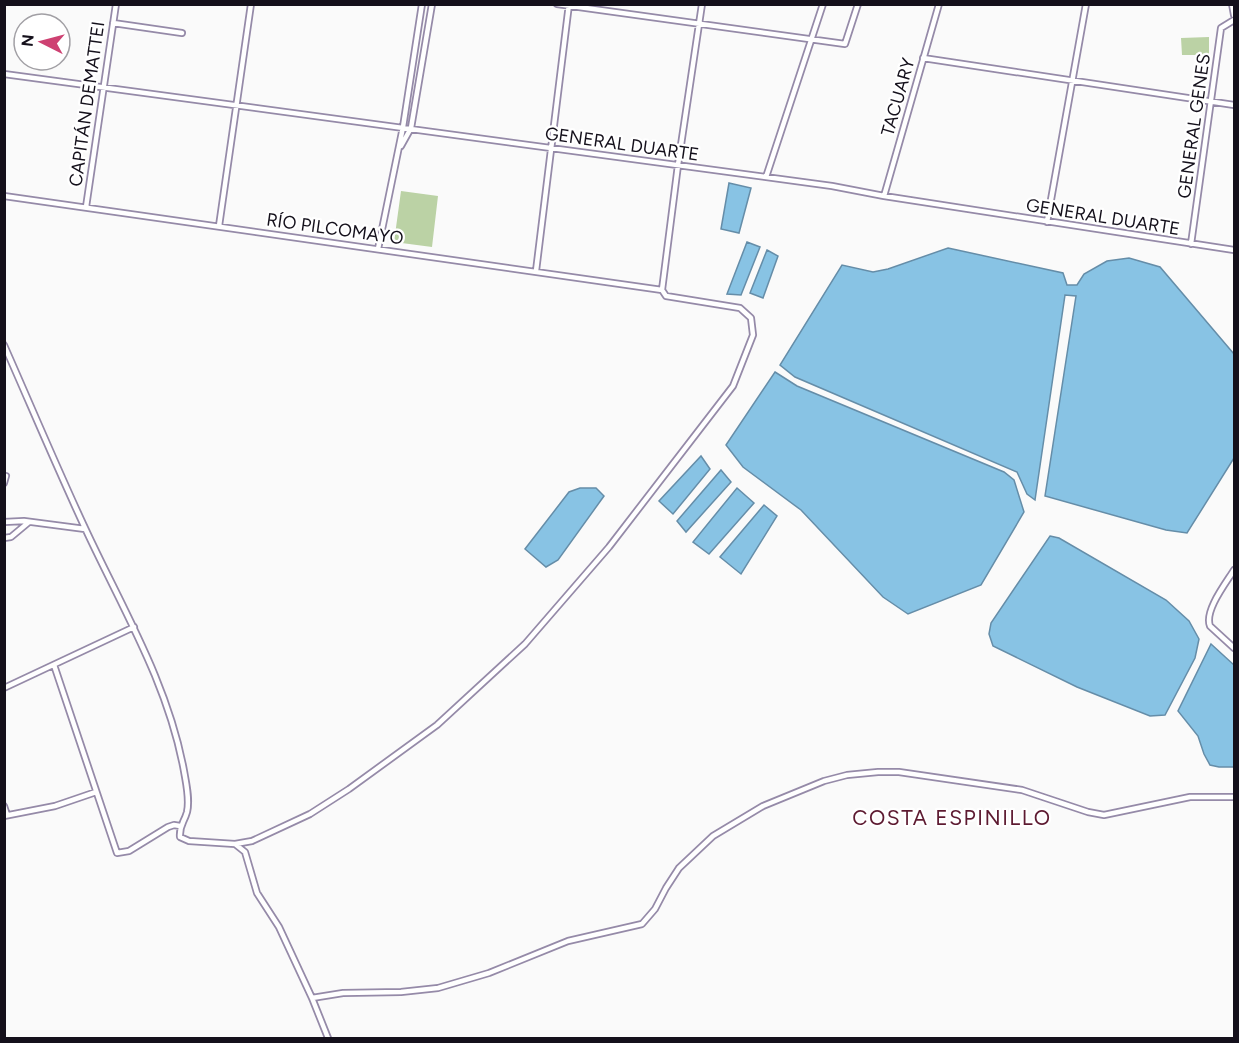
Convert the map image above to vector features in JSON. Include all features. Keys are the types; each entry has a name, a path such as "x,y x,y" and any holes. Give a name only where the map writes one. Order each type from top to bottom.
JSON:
{"street":[{"name":"CAPITÁN DEMATTEI","path":"86,207 116,4"},
{"path":"219,226 251,4"},
{"path":"378,249 399,151 422,4"},
{"path":"399,151 411,128 432,4"},
{"path":"557,4 845,44 858,4"},
{"path":"662,290 702,4"},
{"path":"766,177 823,4"},
{"name":"TACUARY","path":"884,196 939,4"},
{"path":"1047,222 1086,4"},
{"path":"1232,4 1234,15"},
{"path":"536,272 569,5"},
{"name":"GENERAL GENES","path":"1191,244 1221,28 1234,20"},
{"path":"113,23 182,33"},
{"path":"923,58 1234,105"},
{"name":"GENERAL DUARTE","path":"4,74 832,186 1234,250"},
{"name":"RÍO PILCOMAYO","path":"4,196 662,290 666,296 740,308 751,318 753,336 733,387 609,547 533,635 437,725 375,770 310,814 252,840 234,844"},
{"path":"4,345 85,529 146,651 167,705 184,770 187,796 187,812 180,826 180,837 189,841 234,844 245,852 257,893 279,927 328,1038"},
{"path":"4,483 6,476"},
{"path":"4,522 29,522 85,529"},
{"path":"4,538 11,537 29,522"},
{"path":"1234,570 1210,609 1208,621 1210,626 1234,648"},
{"path":"4,688 134,627"},
{"path":"54,665 117,853 129,851 174,825 180,826"},
{"path":"312,998 343,993 401,992 438,988 489,973 568,941 642,924 655,909 679,868 713,836 763,806 824,781 847,775 899,772 1022,790 1104,815 1190,797 1234,797"},
{"path":"4,806 6,816 55,806 96,792"}],"green space":[{"path":"1209,37 1209,55 1182,55 1181,38"},
{"path":"401,191 438,196 432,247 394,242"}],"water":[{"path":"729,183 751,188 739,233 721,229"},
{"path":"747,242 760,247 741,295 727,294"},
{"path":"948,248 1063,273 1067,285 1077,285 1084,274 1107,261 1129,258 1160,267 1234,354 1234,458 1187,533 1166,530 1045,496 1076,296 1065,295 1035,500 1027,494 1017,472 795,377 780,365 842,265 873,272"},
{"path":"767,250 778,256 763,298 750,293"},
{"path":"775,372 797,386 1004,472 1014,480 1024,512 981,585 908,614 883,597 801,510 743,467 726,445"},
{"path":"701,456 710,469 673,514 659,501"},
{"path":"721,470 731,482 686,532 677,521"},
{"path":"580,488 596,488 604,496 558,560 546,567 525,549 569,492"},
{"path":"737,488 754,503 709,554 693,542"},
{"path":"764,505 777,516 741,574 720,557"},
{"path":"1050,536 1059,538 1166,600 1189,621 1199,639 1195,658 1165,715 1150,716 1077,687 993,646 989,634 991,623"},
{"path":"1211,644 1234,665 1234,767 1210,765 1198,736 1178,711"}],"district":[{"name":"COSTA ESPINILLO","path":"952,817"}]}
